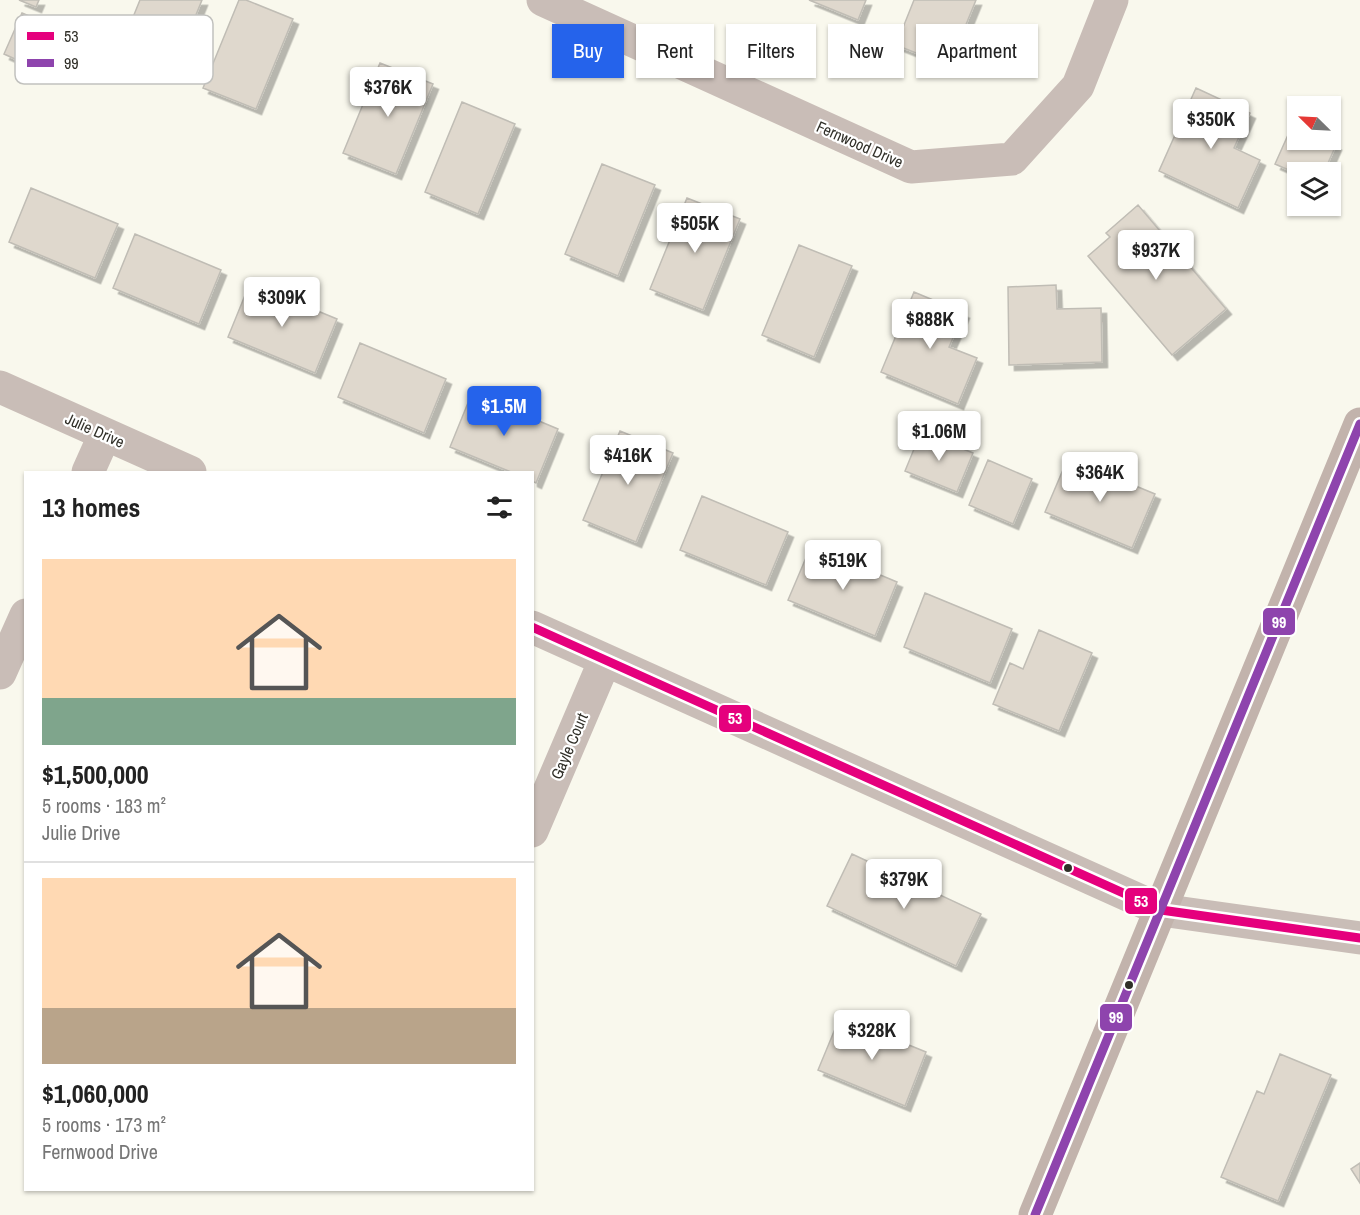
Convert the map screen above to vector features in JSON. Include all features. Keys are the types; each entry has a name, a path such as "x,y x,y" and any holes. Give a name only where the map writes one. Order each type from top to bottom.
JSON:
{"main road":[{"path":"1035,1215 1360,424"}],"street":[{"name":"Fernwood Drive","path":"543,0 911,167 1012,159 1078,86 1112,0"},
{"name":"Julie Drive","path":"0,387 188,471"},
{"path":"88,471 105,434"},
{"path":"0,673 24,619"},
{"path":"534,628 1161,910 1360,938"},
{"name":"Gayle Court","path":"534,826 605,660"}],"building":[{"path":"19,0 39,0 36,7"},
{"path":"140,0 202,0 196,15 134,15"},
{"path":"239,0 246,0 293,19 256,109 203,88 205,84 213,84 213,64"},
{"path":"809,0 866,0 858,20"},
{"path":"914,0 976,0 966,24 916,24 916,53 904,48 904,25"},
{"path":"15,29 15,59 4,54"},
{"path":"380,63 433,84 396,174 343,153"},
{"path":"1196,88 1250,113 1234,148 1260,160 1238,208 1159,171"},
{"path":"462,102 515,124 478,214 425,192"},
{"path":"1287,137 1287,150 1334,150 1328,162 1287,162 1287,169 1275,164"},
{"path":"602,164 655,185 618,276 565,254"},
{"path":"31,188 118,224 95,278 9,242"},
{"path":"687,198 740,219 703,310 650,289"},
{"path":"1138,205 1226,309 1172,355 1088,256 1110,237 1106,233"},
{"path":"135,234 221,270 199,324 113,288"},
{"path":"799,245 852,266 814,357 762,335"},
{"path":"250,283 337,319 315,373 228,337"},
{"path":"1056,285 1057,309 1101,308 1102,362 1009,365 1008,287"},
{"path":"914,292 964,313 949,347 977,358 958,404 881,372"},
{"path":"360,343 446,379 424,433 338,397"},
{"path":"472,393 558,429 536,483 534,482 534,471 509,471 450,447"},
{"path":"620,431 673,453 636,542 583,520"},
{"path":"921,432 973,453 957,492 905,471"},
{"path":"1068,458 1155,494 1132,548 1045,512"},
{"path":"988,460 1032,479 1013,524 969,505"},
{"path":"702,496 788,532 766,585 680,550"},
{"path":"811,546 897,582 875,636 788,600"},
{"path":"925,593 1012,629 990,683 904,647"},
{"path":"1039,630 1092,653 1059,731 993,704 1010,663 1023,669"},
{"path":"852,854 981,914 956,966 827,906"},
{"path":"840,1017 926,1052 905,1106 818,1070"},
{"path":"1280,1054 1331,1075 1278,1201 1221,1177 1257,1091 1264,1094"},
{"path":"1360,1163 1360,1183 1351,1169"}],"transit line":[{"name":"99","path":"1035,1215 1360,424"},
{"name":"53","path":"534,628 1161,910 1360,938"}]}
